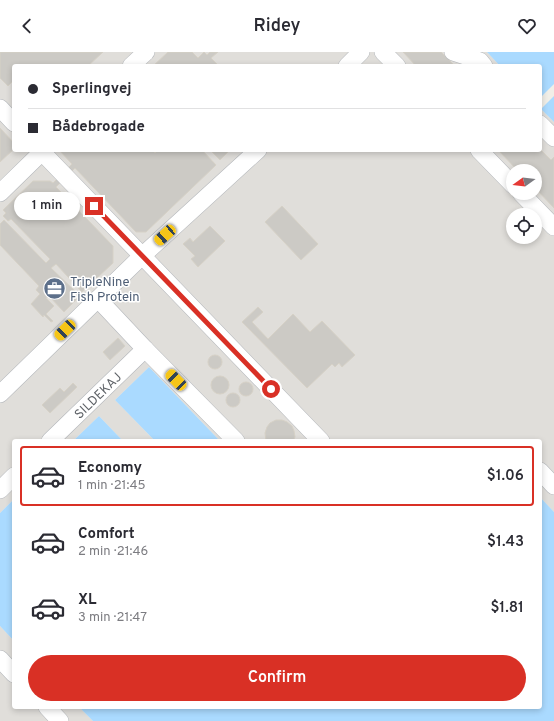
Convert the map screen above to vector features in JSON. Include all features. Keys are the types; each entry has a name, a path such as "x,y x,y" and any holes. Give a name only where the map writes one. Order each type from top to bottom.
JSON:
{"street":[{"path":"133,64 146,52"},
{"path":"349,64 361,52"},
{"path":"383,52 395,64"},
{"path":"453,52 480,61 482,64"},
{"path":"0,108 12,121"},
{"path":"542,126 554,138"},
{"path":"0,193 41,152"},
{"path":"43,152 319,439"},
{"path":"0,394 142,256 256,152"},
{"path":"481,152 506,178"},
{"path":"528,200 554,227"},
{"path":"98,299 234,439"},
{"name":"SILDEKAJ","path":"52,439 145,349"},
{"path":"542,473 554,486"},
{"path":"0,490 12,478"},
{"path":"0,659 12,672"},
{"path":"48,709 60,721"}],"shaded area":[{"path":"0,52 487,52 498,64 12,64 12,152 542,152 542,110 554,122 554,512 542,499 542,439 218,439 149,367 115,400 153,439 121,439 99,416 75,439 12,439 12,501 0,513"},
{"path":"0,626 12,639 12,709 81,709 93,721 0,721"}],"water":[{"path":"487,52 554,52 554,122 542,110 542,64 498,64"},
{"path":"149,367 218,439 153,439 115,400"},
{"path":"99,416 121,439 75,439"},
{"path":"542,499 554,512 554,721 93,721 81,709 542,709"},
{"path":"12,501 12,639 0,626 0,513"}],"pier":[{"path":"554,84 554,96 542,108 542,96"}],"building":[{"path":"0,52 103,52 90,64 12,64 12,82 8,86 0,78"},
{"path":"168,52 192,52 198,58 204,52 207,55 210,52 218,52 211,58 217,64 155,64"},
{"path":"403,52 441,52 453,64 414,64"},
{"path":"0,128 12,141 12,151 0,162"},
{"path":"542,151 551,160 554,157 554,208 542,195 542,164 511,164 500,152"},
{"path":"61,152 204,152 216,165 146,232 136,232 75,168 56,187 113,246 113,263 82,292 56,264 51,268 78,294 77,295 79,297 64,312 49,296 46,298 54,306 46,314 53,321 51,322 44,315 43,317 31,304 40,294 36,290 39,286 0,245 0,224 4,220 46,263 50,259 11,219 8,221 3,216 6,213 3,210 33,181 50,181 53,183 72,164"},
{"path":"212,152 228,152 220,160"},
{"path":"282,206 318,244 301,260 265,222"},
{"path":"210,226 225,241 198,267 191,259 195,256 183,244 190,238 193,242"},
{"path":"258,307 263,312 252,322 268,339 293,314 310,332 322,321 355,355 342,367 339,363 335,367 332,364 307,388 242,322"},
{"path":"118,338 125,346 110,360 103,352"},
{"path":"215,355 220,357 222,362 220,367 215,369 210,367 208,362 210,357"},
{"path":"216,376 224,376 229,381 227,392 224,394 216,394 211,389 211,381"},
{"path":"246,382 251,384 253,389 251,394 246,396 241,394 239,389 241,384"},
{"path":"73,383 77,387 50,413 42,405 60,388 64,392"},
{"path":"230,393 236,393 240,397 240,403 236,407 230,407 226,403 226,397"},
{"path":"276,420 287,422 292,426 295,437 294,439 266,439 265,433 270,423"}],"place":[{"name":"TripleNine Fish Protein","path":"55,288"}],"route":[{"path":"94,206 271,389"}]}
